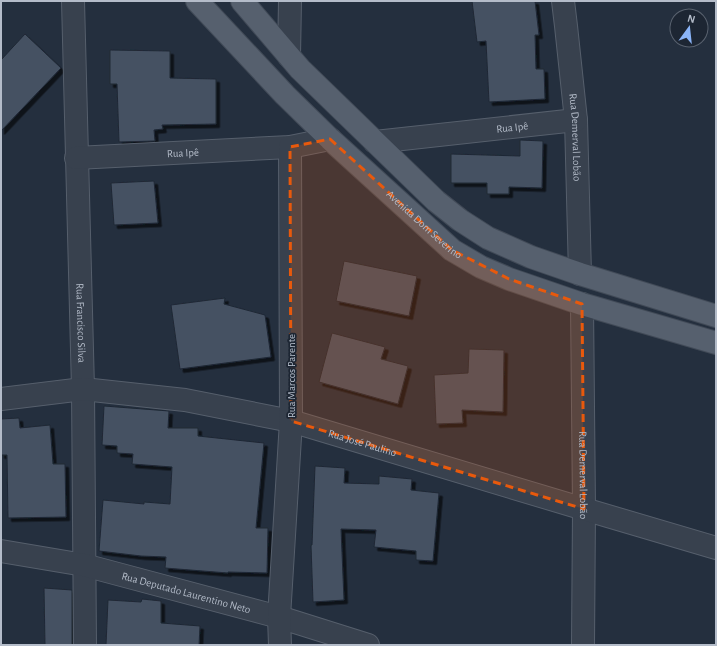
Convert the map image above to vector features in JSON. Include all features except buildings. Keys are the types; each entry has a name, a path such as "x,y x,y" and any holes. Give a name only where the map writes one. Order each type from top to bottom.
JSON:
{"main road":[{"name":"Avenida Dom Severino","path":"197,1 285,95 330,139 452,250 481,267 509,279 582,304 716,343"},
{"path":"242,1 300,69 436,201 460,220 488,238 531,257 580,274 716,316"}],"street":[{"name":"Rua Francisco Silva","path":"73,1 83,389 85,645"},
{"path":"289,56 290,1"},
{"name":"Rua Demerval Lobão","path":"563,1 576,120 580,274"},
{"name":"Rua Ipê","path":"376,142 576,120"},
{"path":"290,147 330,139"},
{"name":"Rua Ipê","path":"76,158 290,147"},
{"name":"Rua Marcos Parente","path":"280,645 280,617 291,421 290,147"},
{"name":"Rua Demerval Lobão","path":"582,304 584,510 583,645"},
{"name":"Rua José Paulino","path":"1,399 83,389 185,400 291,421 584,510 716,548"},
{"name":"Rua Deputado Laurentino Neto","path":"1,550 84,565 280,617 368,645"}],"highlighted area":[{"path":"330,139 452,250 509,279 582,304 584,509 291,421 290,147"}]}
